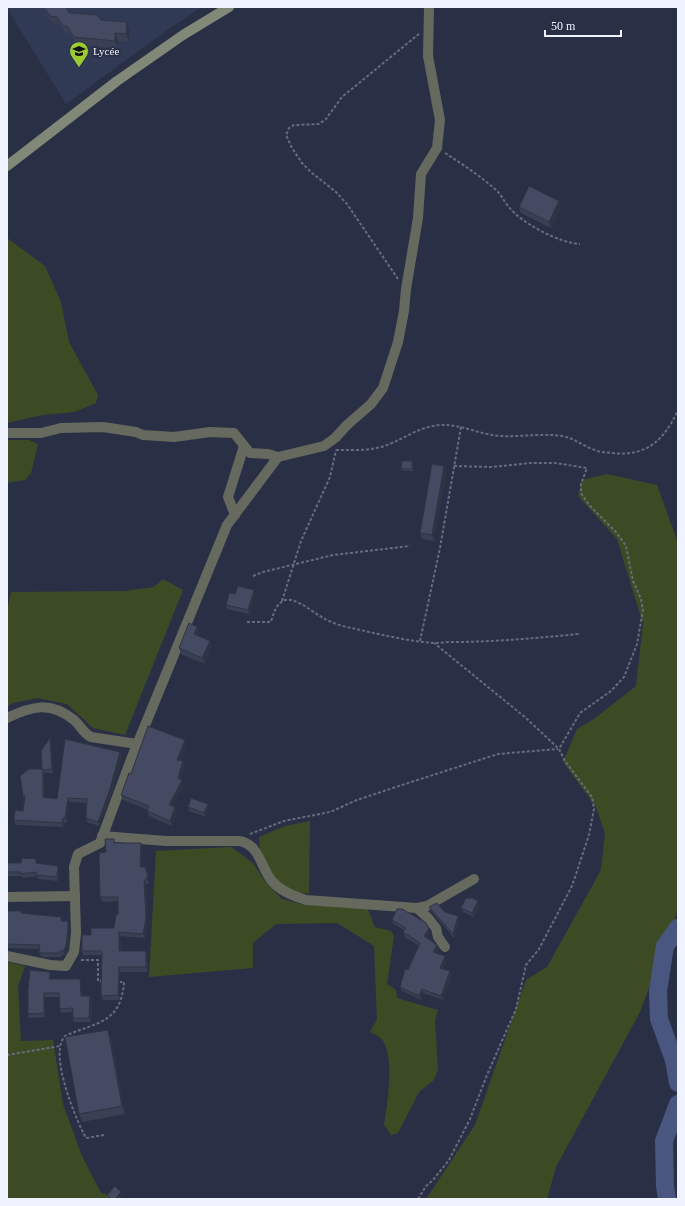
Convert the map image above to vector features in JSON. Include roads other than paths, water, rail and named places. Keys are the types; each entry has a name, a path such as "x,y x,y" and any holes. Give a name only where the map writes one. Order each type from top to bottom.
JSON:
{"main road":[{"path":"7,166 117,81 229,7"}],"street":[{"path":"7,433 41,433 61,428 96,427 119,429 136,432 143,435 174,437 210,432 229,432 234,433 250,453 268,454 278,457 324,446 335,438 347,425 371,404 383,388 398,342 418,218 421,174 437,148 440,120 428,56 429,7"},
{"path":"235,515 228,497 244,446"},
{"path":"7,956 50,965 66,966 70,960 74,952 76,933 74,867 78,854 100,843 137,744 227,525 278,457"},
{"path":"7,718 31,708 50,708 71,718 85,734 91,737 137,744"},
{"path":"102,836 166,841 247,842 257,853 271,880 292,895 306,900 417,908 427,906 474,879"},
{"path":"7,897 75,896"},
{"path":"417,908 436,928 438,937 445,947"}],"waterway":[{"path":"678,928 665,946 658,991 659,1019 674,1060 678,1083"},
{"path":"667,1199 665,1186 664,1141 678,1104"}],"place":[{"name":"Lycée","path":"79,68"}]}
